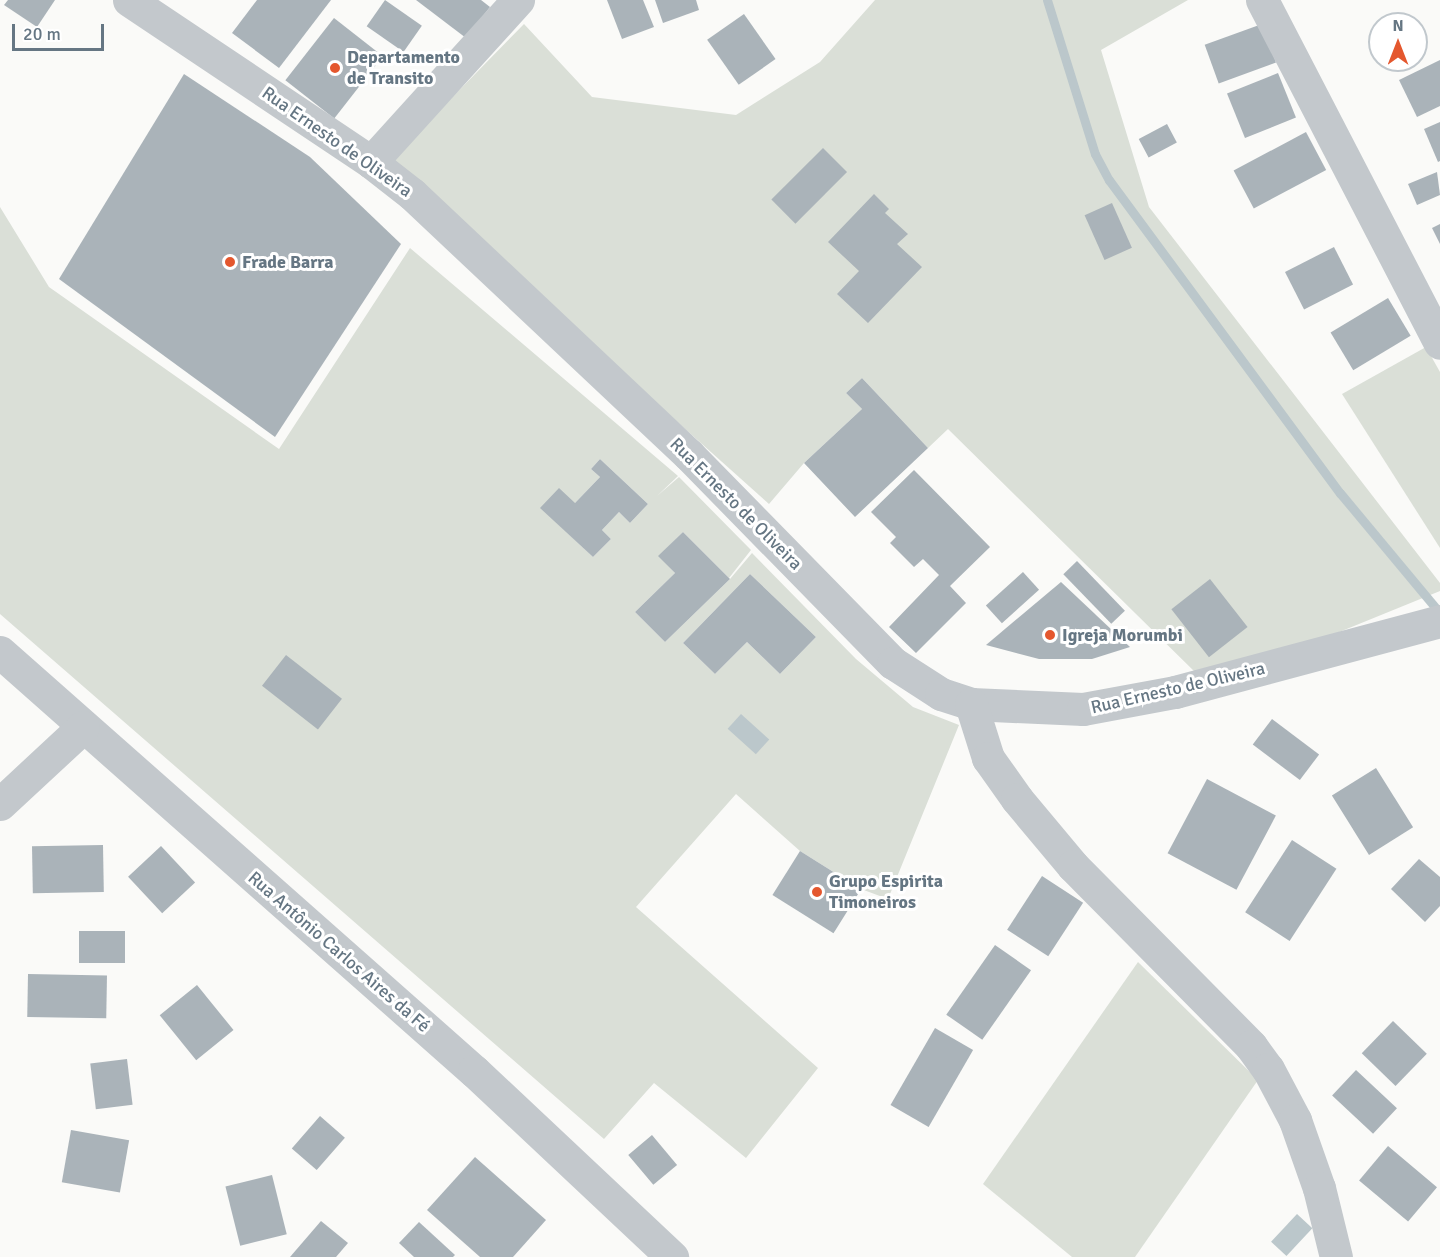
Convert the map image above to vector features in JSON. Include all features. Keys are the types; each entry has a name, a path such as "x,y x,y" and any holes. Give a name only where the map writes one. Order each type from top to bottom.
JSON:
{"street":[{"path":"371,162 518,0"},
{"path":"1262,0 1440,343"},
{"name":"Rua Ernesto de Oliveira","path":"141,3 371,162 559,329 893,663 941,694 972,704 1083,709 1127,702 1432,624"},
{"name":"Rua Antônio Carlos Aires da Fé","path":"0,652 474,1071 672,1257"},
{"path":"972,704 988,758 1017,799 1073,866 1251,1046 1268,1069 1295,1120 1319,1188 1336,1257"},
{"path":"0,804 83,727"}],"shaded area":[{"path":"875,0 1188,0 1101,50 1149,207 1440,583 1440,591 1327,637 1197,674 948,429 928,448 862,378 846,393 862,409 804,463 769,504 388,163 524,24 592,97 736,115 820,62"},
{"path":"0,207 49,287 279,449 410,248 678,476 657,496 679,477 751,550 729,578 683,532 659,556 675,573 635,612 665,642 730,579 752,553 856,659 913,707 959,725 888,899 861,889 800,851 736,794 636,907 818,1068 746,1158 654,1083 604,1139 0,614","holes":["600,459 648,504 630,523 619,512 602,530 611,539 593,557 541,508 575,503 600,477 591,469","750,574 816,637 780,674 747,642 715,674 683,643"]},
{"path":"1426,347 1440,372 1440,548 1342,394"},
{"path":"741,714 769,739 756,754 728,729"},
{"path":"1138,962 1258,1080 1135,1257 1072,1257 983,1184"},
{"path":"1297,1214 1312,1228 1286,1256 1271,1242"}],"building":[{"path":"8,0 55,0 37,27 4,5"},
{"path":"257,0 331,0 279,68 232,33"},
{"path":"385,0 422,26 404,52 367,26"},
{"path":"416,0 481,0 490,7 466,38"},
{"path":"607,0 643,0 654,27 622,39"},
{"path":"655,0 696,0 699,10 663,23"},
{"path":"744,14 776,59 739,85 707,40"},
{"name":"Departamento de Transito","path":"334,18 383,56 334,118 285,80"},
{"path":"1262,24 1276,63 1219,83 1205,45"},
{"path":"1440,60 1440,106 1417,117 1399,80 1415,72 1428,72 1428,66"},
{"path":"1278,73 1296,118 1245,138 1227,94"},
{"name":"Frade Barra","path":"184,74 310,157 401,244 275,437 59,279"},
{"path":"1440,122 1440,161 1438,162 1424,129"},
{"path":"1167,124 1177,143 1149,158 1139,139"},
{"path":"1306,132 1326,170 1254,208 1234,170"},
{"path":"823,148 847,172 795,224 771,200"},
{"path":"1437,172 1440,195 1417,205 1408,184"},
{"path":"874,194 889,209 885,213 908,234 897,244 922,267 868,323 837,294 859,271 828,242"},
{"path":"1112,203 1132,248 1105,260 1085,215"},
{"path":"1440,224 1440,244 1432,228"},
{"path":"1334,247 1353,284 1304,309 1285,272"},
{"path":"1388,298 1411,336 1353,370 1331,333"},
{"path":"862,378 928,448 855,517 804,463 862,409 846,393"},
{"path":"600,459 648,504 630,523 619,512 602,530 611,539 593,557 540,508 559,488 575,503 600,477 591,469"},
{"path":"914,470 990,547 950,586 966,603 916,653 889,627 939,575 923,559 914,567 890,543 896,537 871,512"},
{"path":"683,532 730,579 665,642 635,612 675,573 658,556"},
{"path":"1077,561 1125,611 1111,624 1063,574"},
{"path":"1023,572 1039,590 1002,623 986,605"},
{"path":"750,574 816,637 780,674 747,642 715,674 683,643"},
{"path":"1210,579 1248,627 1209,657 1171,609"},
{"path":"1061,582 1130,647 1092,659 1039,659 986,645"},
{"path":"286,655 342,699 318,729 262,686"},
{"path":"1272,719 1319,755 1300,780 1253,745"},
{"path":"1376,768 1413,827 1369,855 1332,796"},
{"path":"1207,779 1276,816 1236,890 1168,853"},
{"path":"1292,840 1336,869 1290,941 1245,912"},
{"path":"103,845 104,892 33,893 32,846"},
{"path":"161,846 195,883 162,913 128,877"},
{"name":"Grupo Espirita Timoneiros","path":"800,851 861,889 834,933 772,895"},
{"path":"1419,859 1440,877 1440,906 1425,922 1391,889"},
{"path":"1042,876 1083,903 1048,956 1007,930"},
{"path":"79,931 125,931 125,963 79,963"},
{"path":"995,945 1031,970 982,1040 946,1015"},
{"path":"28,974 107,975 106,1018 27,1017"},
{"path":"197,985 234,1030 196,1060 160,1015"},
{"path":"1393,1021 1427,1054 1396,1086 1362,1053"},
{"path":"935,1028 973,1050 929,1127 890,1105"},
{"path":"127,1059 133,1105 96,1109 90,1064"},
{"path":"1356,1070 1397,1108 1373,1134 1332,1096"},
{"path":"320,1116 345,1138 317,1170 292,1148"},
{"path":"71,1130 129,1140 120,1192 62,1182"},
{"path":"652,1135 677,1165 653,1185 628,1155"},
{"path":"1388,1146 1437,1187 1408,1222 1359,1180"},
{"path":"475,1157 546,1220 513,1257 480,1257 427,1210"},
{"path":"272,1175 287,1234 240,1246 225,1187"},
{"path":"321,1221 348,1243 336,1257 290,1257"},
{"path":"419,1222 455,1255 453,1257 414,1257 399,1243"}],"waterway":[{"path":"1047,0 1095,154 1109,180 1340,493 1440,613"}],"place":[{"name":"Departamento de Transito","path":"335,68"},
{"name":"Frade Barra","path":"230,262"},
{"name":"Igreja Morumbi","path":"1050,635"},
{"name":"Grupo Espirita Timoneiros","path":"817,892"}]}
